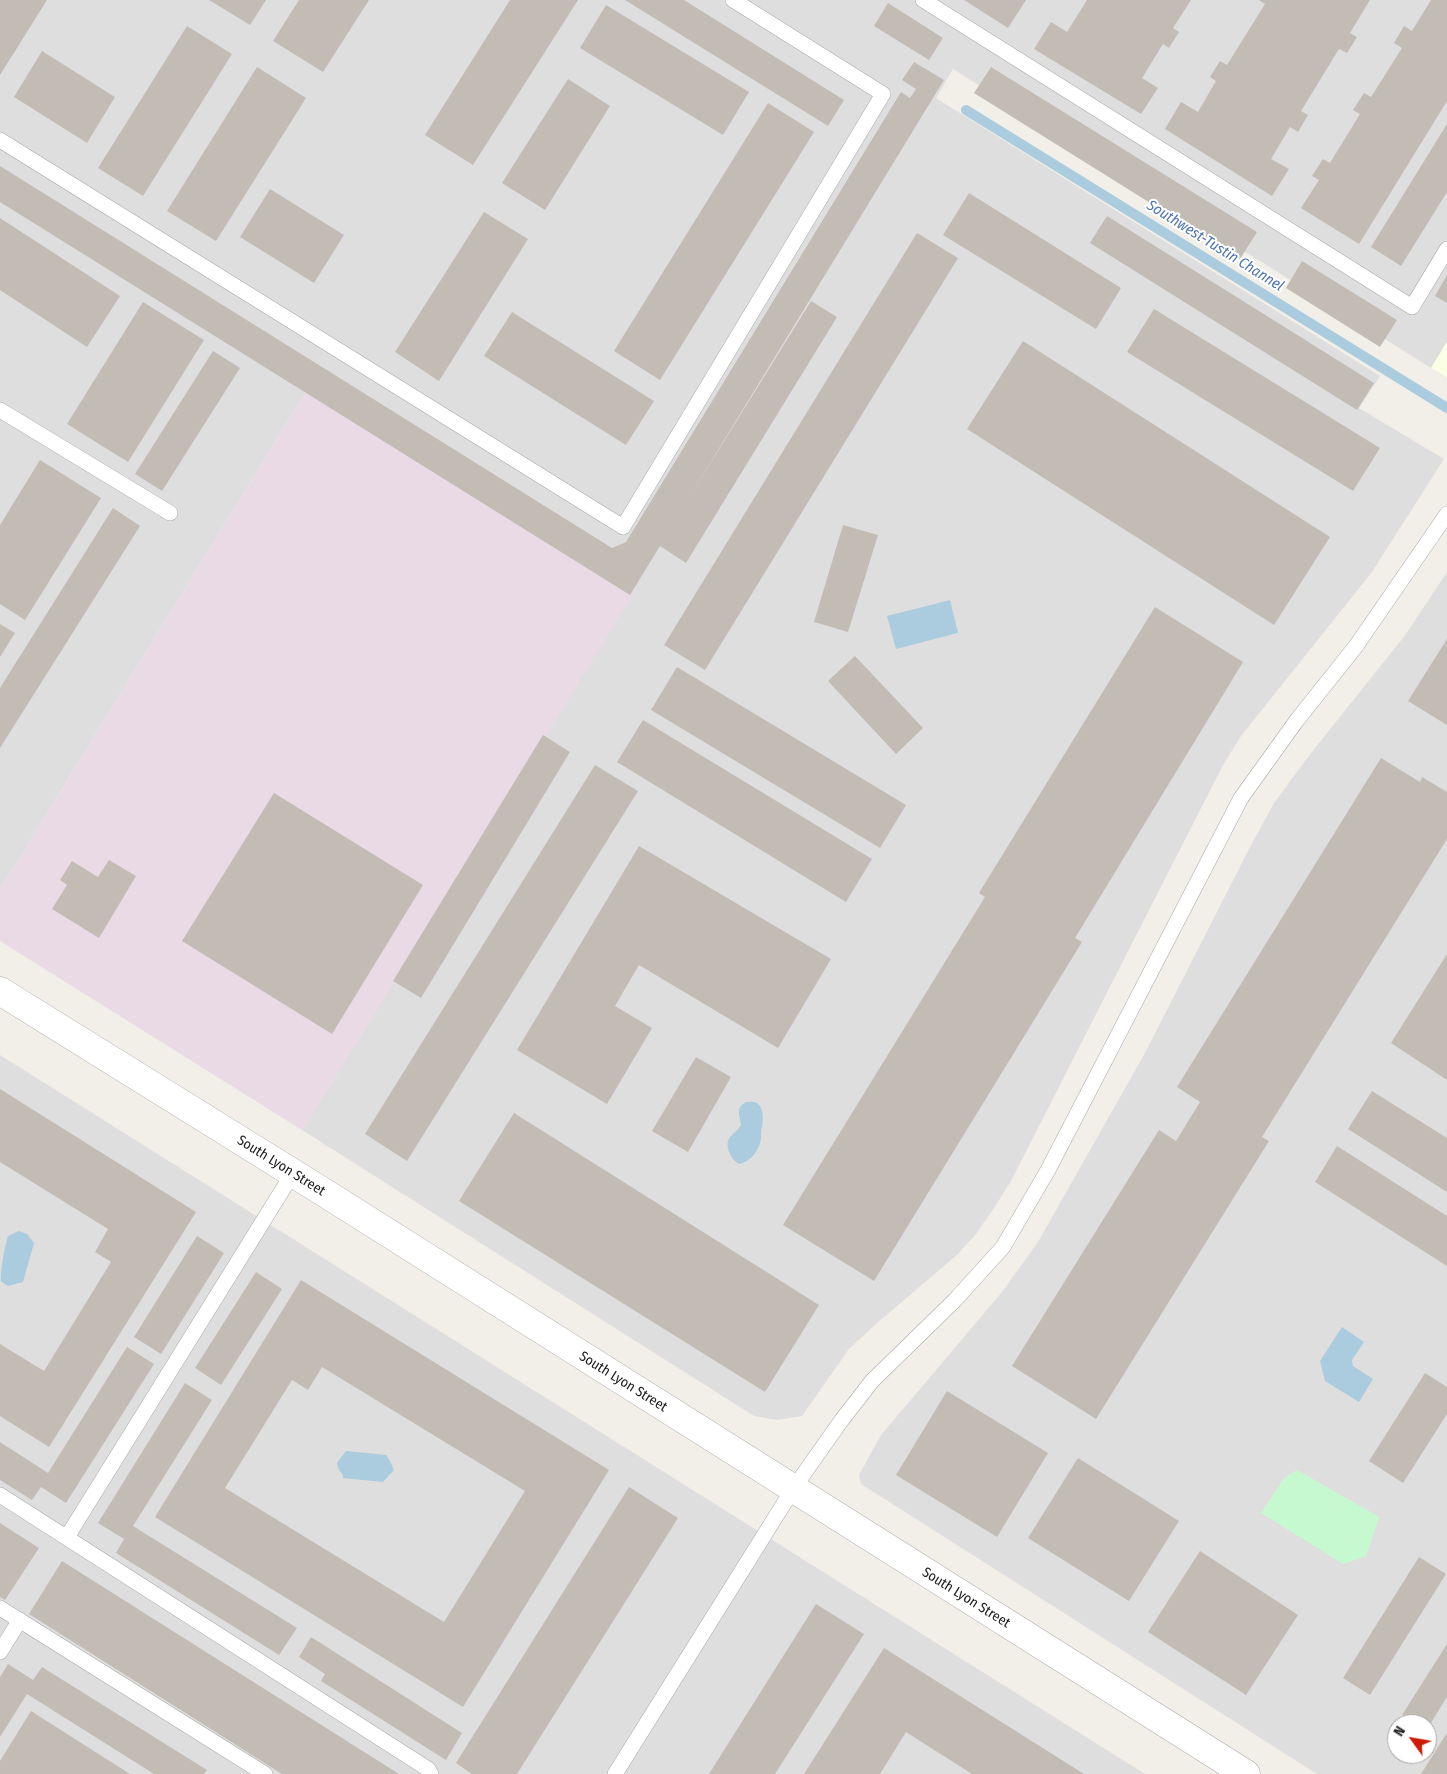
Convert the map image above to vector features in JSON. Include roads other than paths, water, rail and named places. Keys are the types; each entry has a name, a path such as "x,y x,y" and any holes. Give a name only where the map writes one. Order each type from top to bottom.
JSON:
{"street":[{"name":"South Lyon Street","path":"0,991 293,1173 793,1489 1232,1770"}],"lane":[{"path":"0,140 624,527 883,94 733,0"},
{"path":"923,0 1412,307 1447,249"},
{"path":"0,410 170,513"},
{"path":"615,1774 793,1489 872,1381 955,1300 1003,1246 1048,1170 1241,798 1297,720 1356,646 1447,514"},
{"path":"67,1537 293,1173"},
{"path":"0,1495 428,1769 431,1774"},
{"path":"0,1608 265,1774"},
{"path":"0,1652 20,1620"}],"water":[{"path":"950,600 958,633 896,649 887,616"},
{"path":"746,1102 756,1102 761,1108 763,1117 761,1138 754,1154 747,1161 739,1164 730,1154 728,1143 729,1139 741,1125 739,1109"},
{"path":"19,1231 27,1234 34,1243 23,1282 8,1286 1,1281 4,1252 8,1236"},
{"path":"1342,1327 1364,1342 1352,1360 1353,1366 1373,1379 1359,1402 1325,1381 1320,1361"},
{"path":"346,1451 386,1455 394,1470 383,1482 343,1478 337,1463"}],"waterway":[{"name":"Southwest-Tustin Channel","path":"966,110 1447,408"}]}
